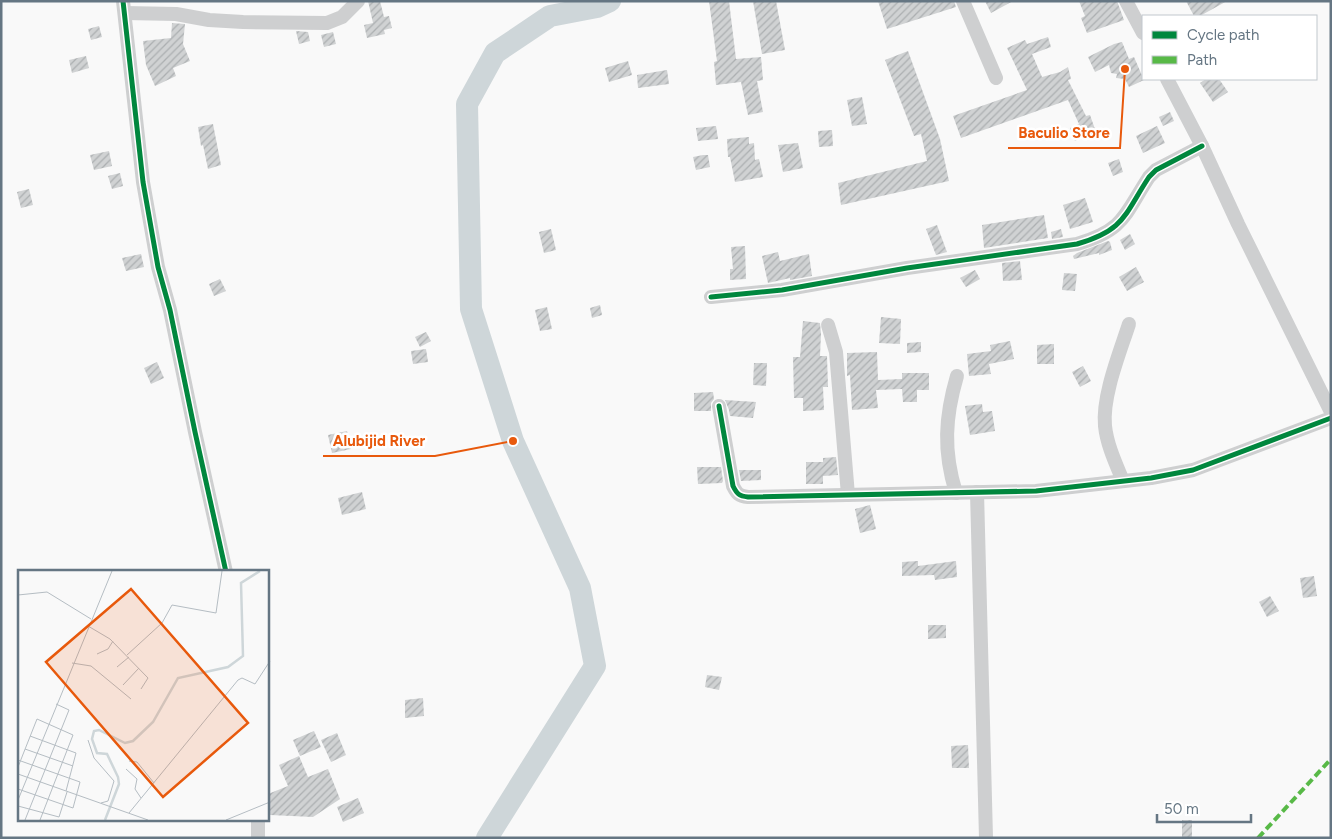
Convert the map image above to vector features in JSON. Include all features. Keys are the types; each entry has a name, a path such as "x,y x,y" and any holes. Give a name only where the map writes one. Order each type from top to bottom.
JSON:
{"street":[{"path":"226,570 170,310 158,267 142,182 124,7 209,20 328,23 342,17 358,1"},
{"path":"963,1 996,78"},
{"path":"1126,1 1142,32"},
{"path":"1168,80 1202,146 1238,224 1331,412"},
{"path":"711,297 782,290 907,268 1076,244 1092,240 1120,223 1149,177 1156,170 1202,146"},
{"path":"1124,481 1114,461 1105,427 1105,414 1116,364 1130,324"},
{"path":"828,325 836,352 848,495"},
{"path":"956,493 949,472 946,454 947,416 957,376"},
{"path":"719,406 733,486 736,493 740,496 748,497 1036,491 1151,478 1192,470 1331,418"},
{"path":"977,492 986,838"},
{"path":"258,822 258,838"}],"building":[{"path":"368,1 380,1 384,17 389,16 392,28 384,30 385,34 367,38 364,25 373,23"},
{"path":"709,1 729,1 736,59 761,57 763,80 757,81 763,112 748,115 741,82 716,85 714,62 717,61"},
{"path":"753,1 776,1 785,50 762,54"},
{"path":"878,1 954,1 956,7 887,29"},
{"path":"985,1 1013,1 991,13"},
{"path":"1079,1 1117,1 1124,20 1087,33 1081,18 1085,16"},
{"path":"1186,1 1227,1 1202,15 1193,15"},
{"path":"172,23 185,24 183,44 190,61 173,68 176,76 155,86 146,65 143,41 171,38"},
{"path":"99,26 102,37 91,40 88,29"},
{"path":"296,31 308,32 310,41 299,44"},
{"path":"333,32 336,44 324,47 321,35"},
{"path":"1048,37 1051,47 1032,54 1042,77 1060,72 1068,67 1071,79 1068,80 1086,116 1090,115 1096,132 1075,141 1070,128 1079,124 1068,100 961,138 953,116 1027,90 1007,48 1025,40 1027,44"},
{"path":"1122,42 1129,59 1134,57 1142,75 1142,80 1144,80 1129,87 1125,79 1116,78 1117,74 1111,73 1109,65 1095,72 1088,57"},
{"path":"908,51 940,139 949,181 841,205 838,183 927,161 921,134 914,136 885,60"},
{"path":"86,56 89,68 72,73 69,60"},
{"path":"628,61 632,75 609,82 605,68"},
{"path":"667,70 669,84 638,88 637,75"},
{"path":"1204,80 1220,80 1228,92 1213,102 1200,83"},
{"path":"862,97 867,124 852,126 847,100"},
{"path":"1170,112 1174,121 1163,126 1159,117"},
{"path":"213,124 221,165 208,169 198,127"},
{"path":"716,126 718,139 698,141 696,128"},
{"path":"1157,126 1165,143 1143,153 1136,136"},
{"path":"832,130 833,146 819,147 818,131"},
{"path":"749,137 749,144 754,143 755,160 759,159 763,177 735,182 730,157 728,157 727,139"},
{"path":"798,143 803,168 783,172 778,145"},
{"path":"109,151 112,166 94,170 90,155"},
{"path":"708,155 710,167 696,170 693,157"},
{"path":"1119,159 1123,172 1113,176 1108,163"},
{"path":"120,173 123,186 112,189 108,176"},
{"path":"29,189 33,205 21,208 17,192"},
{"path":"1085,198 1093,222 1070,229 1063,205"},
{"path":"1044,215 1048,238 984,248 982,225"},
{"path":"937,225 947,252 936,255 926,229"},
{"path":"551,229 556,250 544,253 539,232"},
{"path":"1061,229 1063,237 1052,239 1051,232"},
{"path":"1130,234 1135,244 1125,250 1120,240"},
{"path":"1108,241 1112,250 1099,255 1099,253 1074,259 1073,256 1077,253"},
{"path":"745,246 746,279 730,280 730,269 733,269 731,247"},
{"path":"778,252 780,261 809,254 812,276 768,283 762,256"},
{"path":"141,254 144,267 126,271 122,258"},
{"path":"1020,261 1022,280 1003,281 1002,263"},
{"path":"1136,267 1144,282 1127,291 1119,277"},
{"path":"975,270 980,279 966,287 960,278"},
{"path":"1064,273 1077,274 1075,291 1062,290"},
{"path":"220,279 226,291 214,296 209,284"},
{"path":"600,305 602,315 592,318 590,308"},
{"path":"547,307 552,329 540,331 535,310"},
{"path":"881,317 901,319 900,344 879,343"},
{"path":"803,321 820,323 820,356 827,356 828,387 823,387 824,410 803,411 803,398 794,398 793,357 800,357"},
{"path":"426,332 431,341 420,347 415,337"},
{"path":"1010,341 1014,359 989,364 991,374 969,376 967,354 991,351 990,345"},
{"path":"921,342 921,352 907,353 907,343"},
{"path":"1054,344 1054,364 1037,364 1037,345"},
{"path":"426,349 428,362 413,364 411,351"},
{"path":"877,352 878,380 902,379 902,373 929,373 929,390 917,390 917,402 903,402 902,389 876,390 878,408 852,410 850,375 847,376 847,353"},
{"path":"157,362 164,378 151,384 144,368"},
{"path":"754,363 767,363 766,386 753,385"},
{"path":"1083,366 1091,381 1080,387 1072,372"},
{"path":"713,392 714,399 711,403 711,411 694,411 694,393"},
{"path":"725,400 756,402 753,418 730,416"},
{"path":"982,404 983,412 992,411 995,431 970,435 965,406"},
{"path":"347,431 351,449 332,453 328,435"},
{"path":"836,457 838,475 823,476 823,484 806,484 806,462 823,462 823,458"},
{"path":"697,467 721,467 722,483 698,484"},
{"path":"739,470 761,470 761,480 741,481"},
{"path":"362,492 366,509 342,515 338,498"},
{"path":"870,505 876,529 860,533 855,509"},
{"path":"918,561 918,566 956,561 957,577 935,580 934,575 902,576 902,562"},
{"path":"1314,576 1317,596 1303,598 1300,578"},
{"path":"1270,596 1279,611 1267,617 1259,602"},
{"path":"928,625 946,625 946,638 928,639"},
{"path":"707,675 722,677 719,690 705,687"},
{"path":"423,698 424,716 405,718 405,700"},
{"path":"314,731 321,747 300,756 293,740"},
{"path":"337,733 346,755 331,762 321,740"},
{"path":"968,745 969,768 952,768 951,746"},
{"path":"299,756 308,777 328,769 340,799 313,817 270,815 269,794 288,786 279,765"},
{"path":"358,798 364,813 343,822 337,807"},
{"path":"1182,820 1192,820 1192,838 1182,838"}],"waterway":[{"path":"487,838 595,666 580,588 513,441 471,309 467,104 495,53 550,16 597,7 610,1"}],"marked path":[{"path":"1258,838 1331,759"}],"cycle path":[{"path":"123,1 143,182 158,267 170,310 226,570"},
{"path":"711,297 782,290 907,268 1077,244 1105,233 1122,220 1149,177 1156,170 1202,146"},
{"path":"719,406 733,486 739,494 748,497 1036,491 1151,478 1193,470 1331,418"}],"place":[{"name":"Baculio Store","path":"1125,69"},
{"name":"Alubijid River","path":"513,441"}]}
